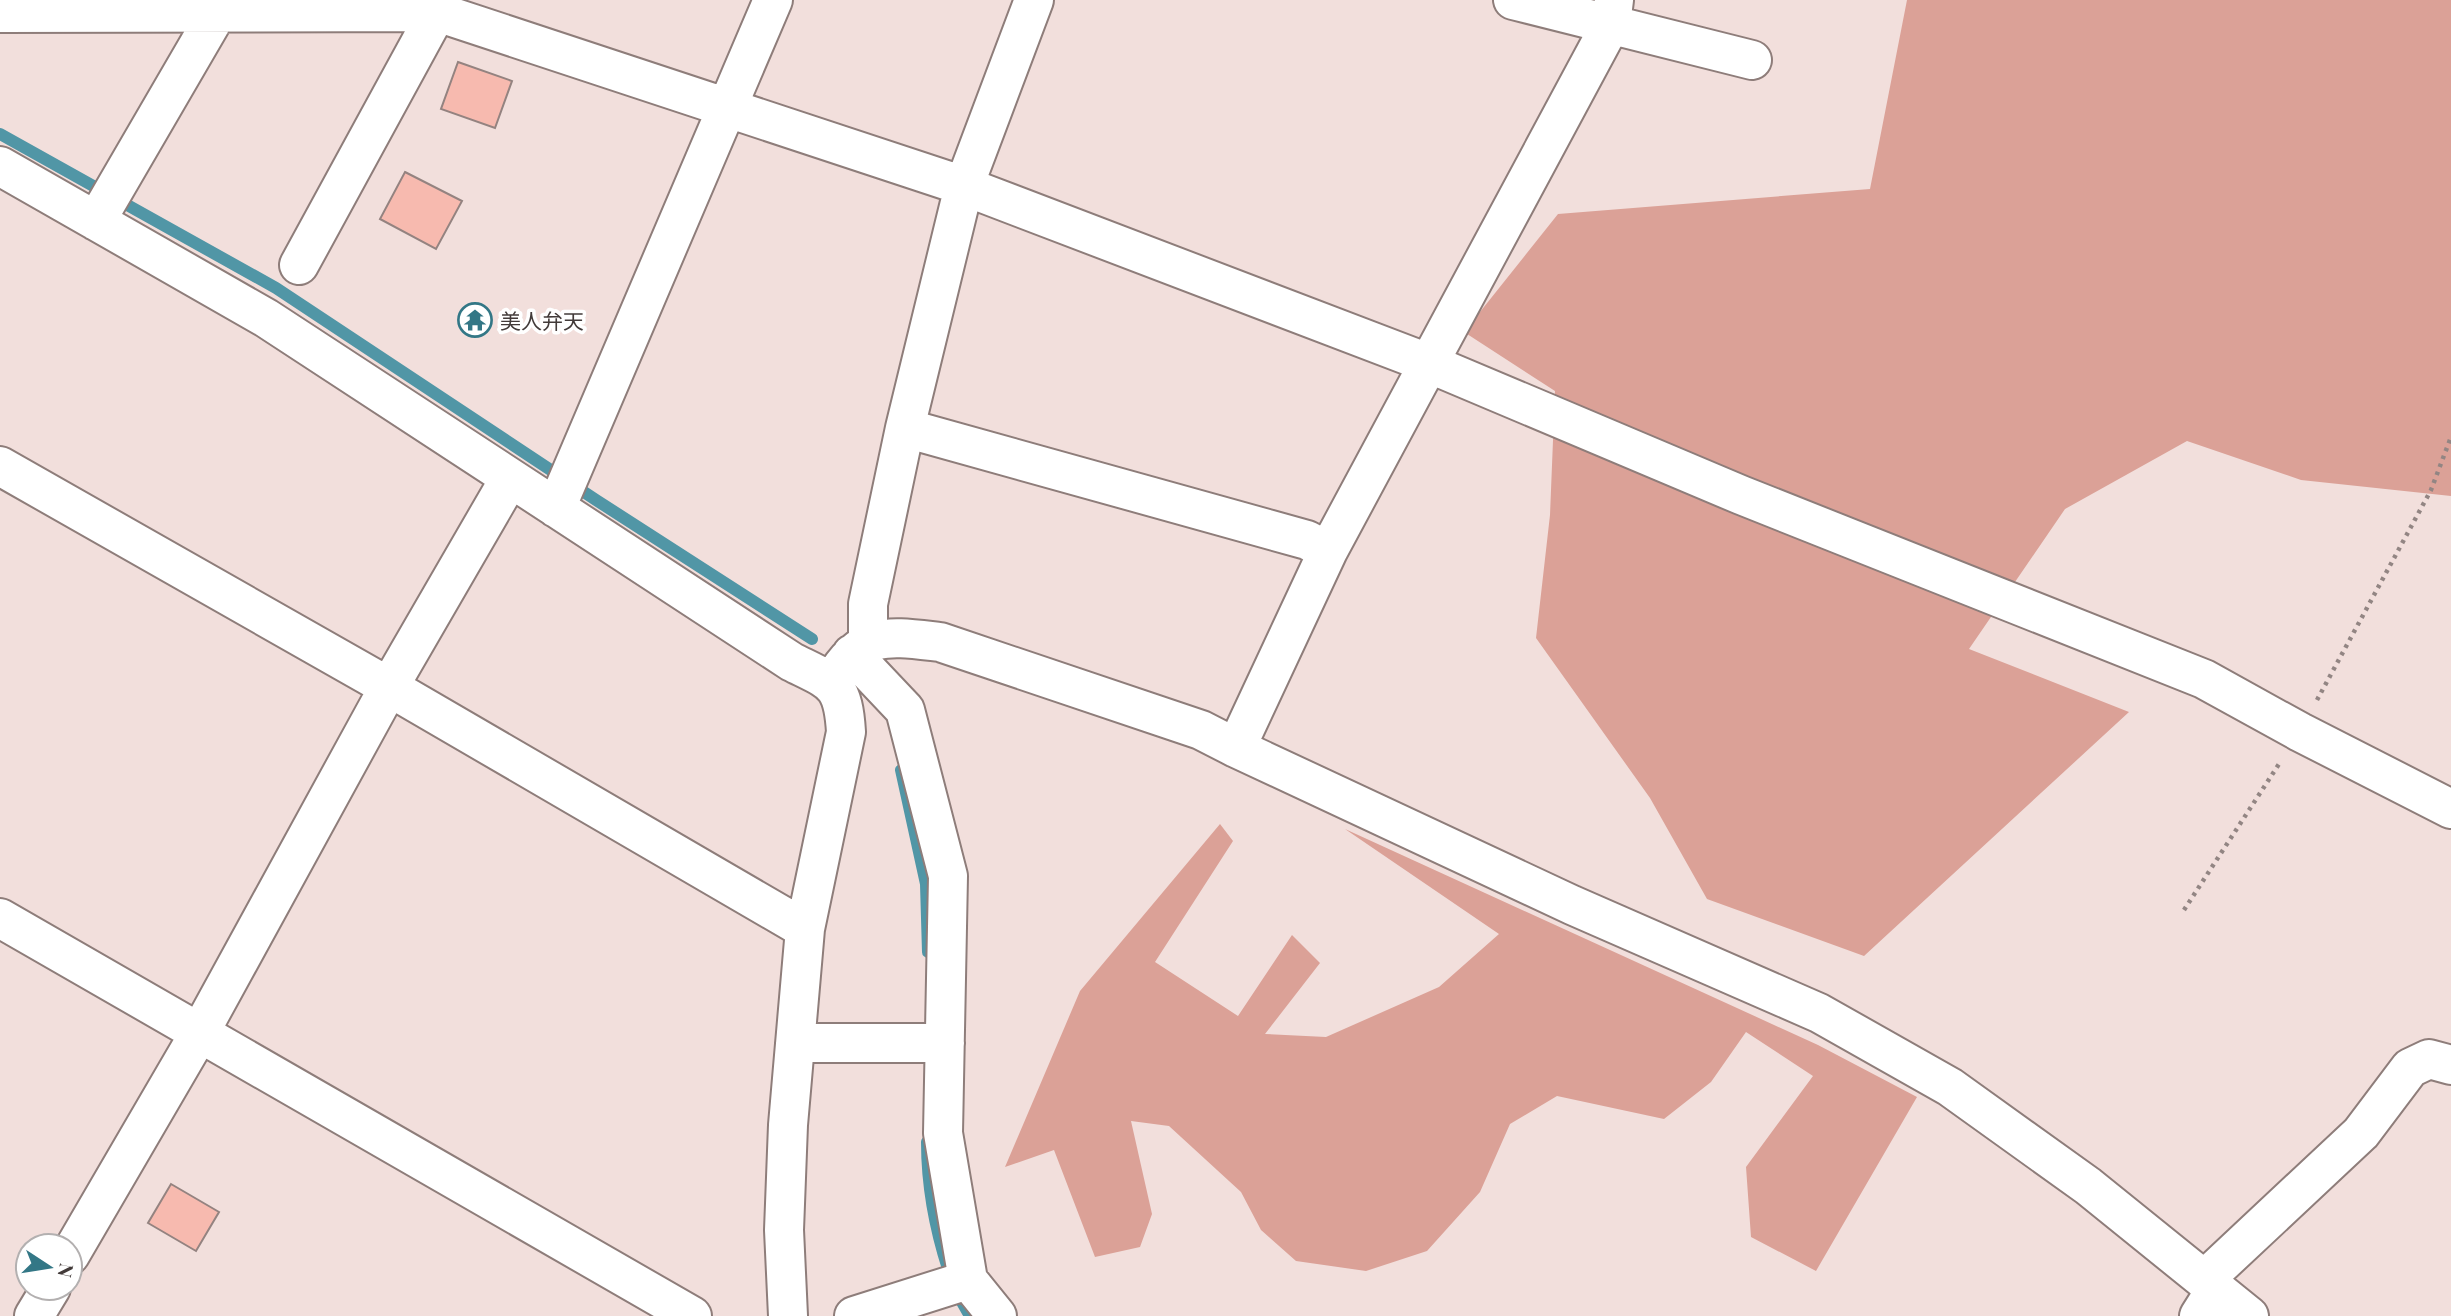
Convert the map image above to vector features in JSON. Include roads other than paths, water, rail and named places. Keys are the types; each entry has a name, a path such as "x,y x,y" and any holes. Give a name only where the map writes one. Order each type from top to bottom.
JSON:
{"street":[{"path":"571,518 727,108 774,0"},
{"path":"788,1316 784,1230 788,1125 795,1042 805,929 846,732 841,698 868,604 905,428 964,186 1034,0"},
{"path":"1513,0 1612,12 1752,60"},
{"path":"299,265 439,6"},
{"path":"0,13 217,13 439,6 727,108 964,186 1428,363 1741,495 2204,679 2300,732 2451,809"},
{"path":"1236,748 1328,551 1612,12"},
{"path":"96,221 217,13"},
{"path":"0,166 267,318 792,662 851,659 900,638 940,642 1201,730 1572,905 1819,1013 1950,1087 2088,1186 2206,1295 2249,1316"},
{"path":"905,428 1307,540 1328,551"},
{"path":"0,466 389,687 805,929"},
{"path":"83,1232 200,1032 389,687 510,478"},
{"path":"851,659 905,710 948,876 943,1133 968,1280 997,1316"},
{"path":"0,918 692,1316"},
{"path":"795,1042 945,1043"},
{"path":"2206,1295 2361,1133 2410,1068 2429,1059 2451,1065"},
{"path":"854,1316 968,1280"}],"waterway":[{"path":"0,134 276,288 812,639"},
{"path":"901,770 926,884 928,952"},
{"path":"927,1142 933,1210 950,1275"},
{"path":"958,1295 970,1316"}],"place":[{"name":"美人弁天","path":"475,320"}]}
